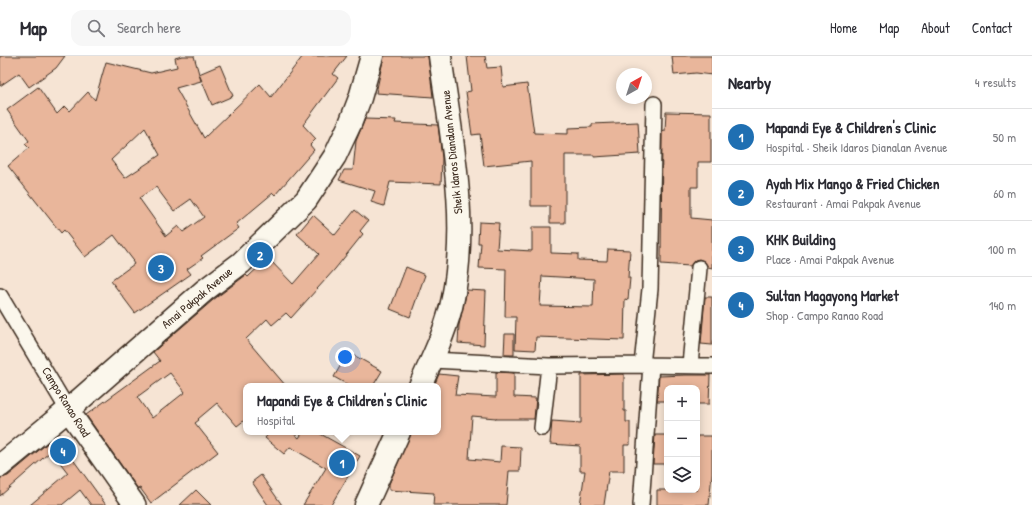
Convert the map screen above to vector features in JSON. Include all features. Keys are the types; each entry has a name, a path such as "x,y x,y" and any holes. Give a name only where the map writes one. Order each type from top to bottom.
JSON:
{"main road":[{"name":"Amai Pakpak Avenue","path":"0,466 68,410 205,290 241,263 306,200 335,156 350,124 360,98 372,56"},
{"name":"Sheik Idaros Dianalan Avenue","path":"421,383 444,330 453,298 459,242 459,203 440,56"},
{"name":"Campo Ranao Road","path":"68,410 135,505"},
{"path":"366,505 398,435"}],"street":[{"path":"641,505 650,289 654,104"},
{"path":"690,365 700,268"},
{"name":"Campo Ranao Road","path":"0,296 46,370 68,410"},
{"path":"432,360 549,366 712,366"},
{"path":"542,428 549,366"}],"building":[{"path":"0,56 65,56 56,68 29,87 19,73 0,86"},
{"path":"182,56 194,56 201,81 176,88 204,138 260,84 271,97 303,56 347,56 333,74 338,78 303,125 316,139 310,145 314,150 275,195 273,193 236,224 239,228 201,256 203,258 187,269 191,274 135,313 111,281 134,264 132,261 133,260 114,235 85,257 64,230 61,233 8,166 29,148 25,144 29,141 7,110 38,87 57,114 65,106 70,111 88,92 95,100 106,62 151,73 177,67 175,58","holes":["145,128 160,155 125,178 111,160","156,187 174,211 191,199 204,217 183,232 178,226 166,236 139,198"]},
{"path":"384,56 428,56 433,97 376,93"},
{"path":"467,56 485,56 487,68 501,67 503,87 527,84 534,133 568,134 568,128 592,127 592,124 638,122 640,154 594,157 594,155 565,155 565,223 550,223 550,206 531,206 531,161 484,166 480,134 472,135 466,92 471,91"},
{"path":"672,56 712,56 712,75 696,73 674,75"},
{"path":"220,65 233,96 212,105 199,74"},
{"path":"666,112 711,113 711,162 698,162 698,187 691,187 691,218 712,220 712,268 708,267 704,261 699,259 695,260 690,266 661,264 662,131 665,131"},
{"path":"365,119 396,120 395,123 438,125 442,158 441,184 390,182 384,206 371,202 375,191 339,180 344,170 353,170 356,141"},
{"path":"355,210 368,221 360,231 363,234 335,269 291,318 286,313 272,325 267,319 246,339 283,383 243,383 243,421 237,426 217,403 198,419 199,420 195,423 218,452 151,503 140,488 138,489 86,415 160,361 153,352 213,300 246,275 248,277 268,258 293,284 319,254 297,234 313,215 335,235","holes":["170,373 185,392 152,418 137,397"]},
{"path":"479,222 499,223 497,249 532,251 532,227 551,227 551,253 578,254 578,260 607,261 608,249 630,250 628,278 630,278 628,300 625,299 624,340 536,337 535,350 515,349 516,317 505,317 506,269 479,268 481,243 478,243","holes":["542,276 594,279 593,307 540,306"]},
{"path":"406,267 425,275 410,317 390,309"},
{"path":"467,290 486,291 484,345 458,343 459,325"},
{"path":"705,297 712,297 712,345 701,344"},
{"path":"505,334 514,334 514,355 504,355"},
{"path":"348,352 382,371 375,383 345,383 334,377"},
{"path":"496,372 514,373 514,397 536,398 534,419 496,419 472,416 469,459 500,462 501,446 521,447 520,471 509,471 506,505 433,505 434,493 389,490 389,484 410,435 441,435 441,383 435,383 439,374 458,376 455,395 496,397"},
{"path":"624,374 624,411 626,411 626,422 630,422 630,445 624,445 624,471 609,471 604,505 580,505 585,471 580,471 580,446 550,444 552,421 581,423 581,375"},
{"path":"710,375 709,404 700,404 700,385 664,385 664,401 657,401 659,376"},
{"path":"268,435 296,435 299,438 301,435 322,435 360,456 331,505 303,505 326,468 290,447 284,454 265,438"},
{"path":"655,435 664,435 664,464 653,464"},
{"path":"56,436 106,505 91,505 80,490 62,505 30,505 68,473 51,451 0,496 0,478 8,476"},
{"path":"700,436 712,436 712,473 709,505 657,505 657,490 664,490 664,493 700,493"},
{"path":"261,475 282,505 268,505 252,482"},
{"path":"196,490 211,505 180,505"}],"place":[{"name":"Ayah Mix Mango & Fried Chicken","path":"260,255"},
{"name":"KHK Building","path":"161,268"},
{"name":"Sultan Magayong Market","path":"63,451"},
{"name":"Mapandi Eye & Children's Clinic","path":"342,463"}]}
